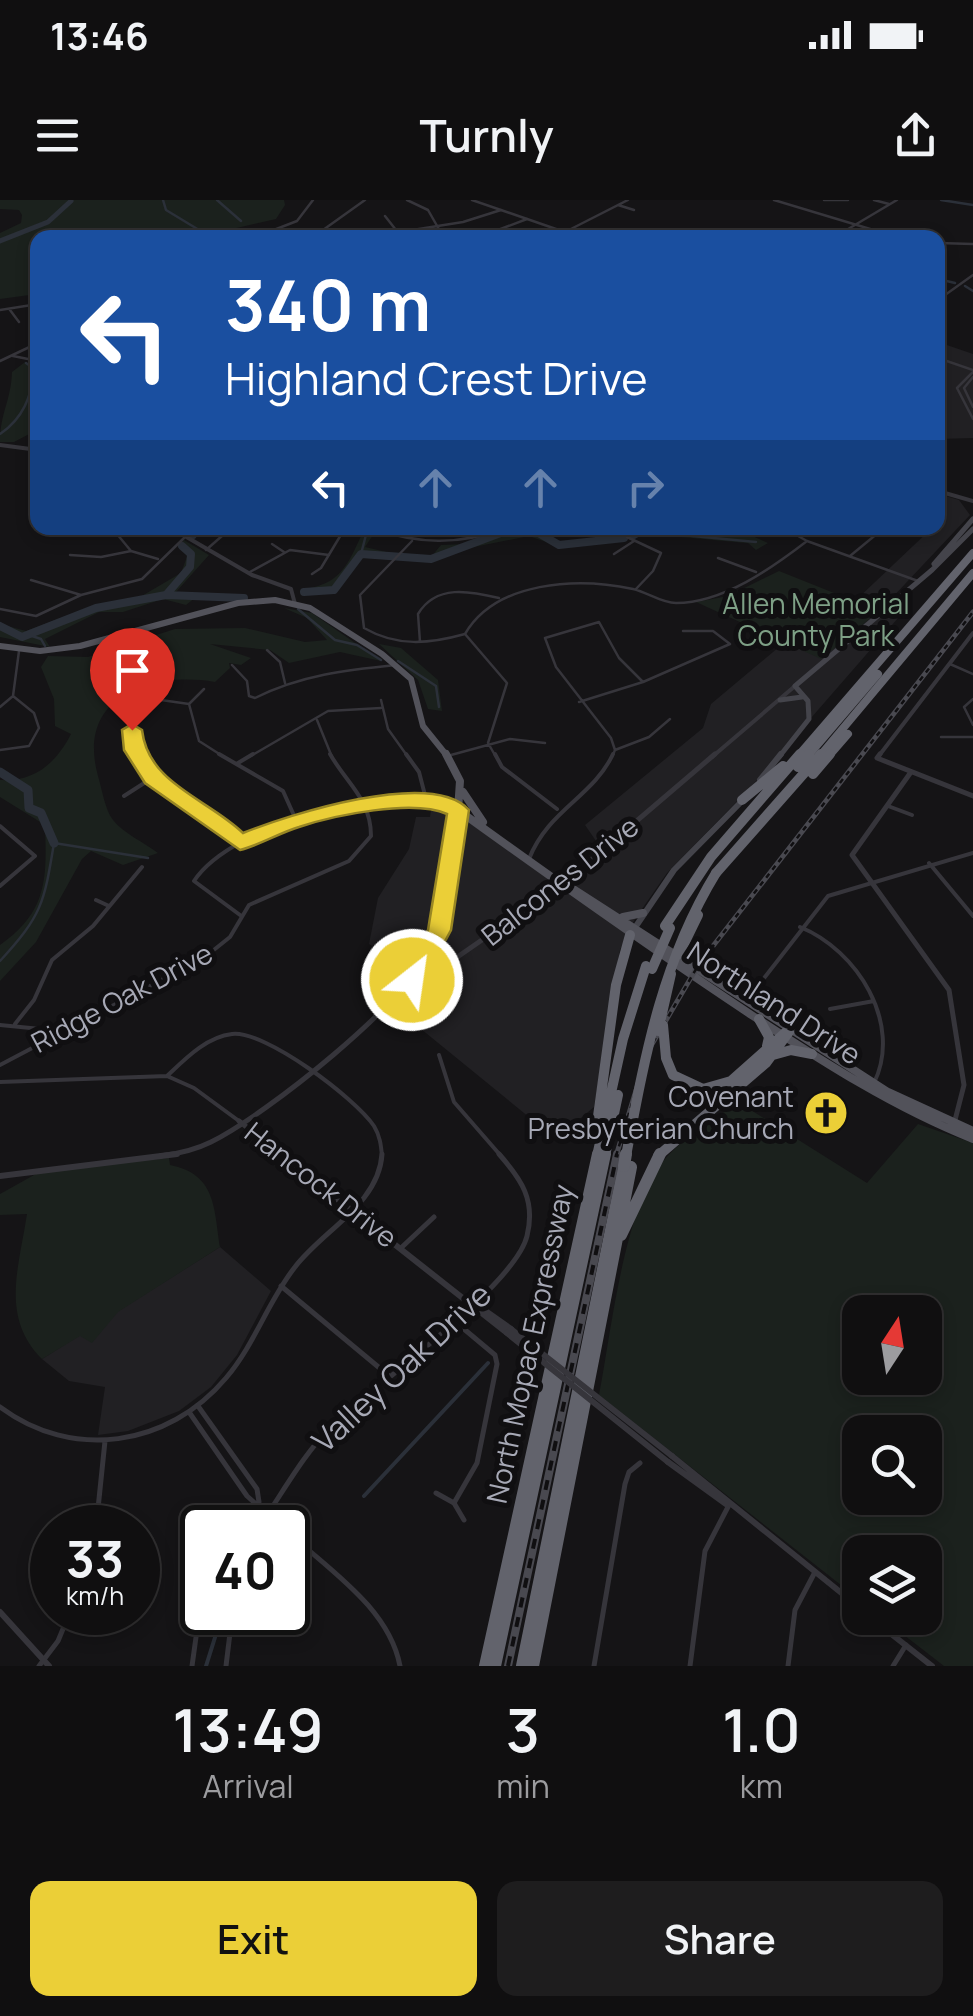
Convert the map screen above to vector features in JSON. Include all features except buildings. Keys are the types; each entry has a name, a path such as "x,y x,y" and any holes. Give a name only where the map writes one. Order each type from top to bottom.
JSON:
{"highway":[{"path":"495,1666 649,968 667,927 711,857 973,552"},
{"path":"533,1666 618,1240 664,974 686,922 719,875 973,562"},
{"path":"667,927 711,866 973,578"},
{"path":"522,1666 663,1009 684,943 719,875 860,720 973,578"},
{"path":"819,750 846,708 847,700"},
{"path":"819,750 860,720"},
{"path":"742,800 804,750"},
{"path":"596,1162 624,950 633,930"},
{"name":"North Mopac Expressway","path":"485,1666 624,1039 649,968"},
{"path":"663,1009 667,1069 679,1082 703,1089 731,1082 769,1051 812,1054"},
{"path":"758,1019 769,1037 769,1051"},
{"path":"618,1240 651,1165 664,1148 786,1034"}],"main road":[{"name":"Balcones Drive","path":"920,579 973,519"},
{"name":"Balcones Drive","path":"795,686 973,529"},
{"path":"0,646 19,651 78,650 202,611 270,602 295,604 318,612 396,665 413,683 421,722 451,755 471,809 493,834"},
{"path":"633,930 674,870 742,800 807,724 808,701 795,686"},
{"path":"780,700 796,695 808,701"},
{"path":"458,810 462,788"},
{"name":"Northland Drive","path":"458,810 786,1034 870,1086"},
{"path":"624,950 617,920 643,913"},
{"name":"Northland Drive","path":"633,930 812,1054 973,1139"},
{"name":"Northland Drive","path":"952,1127 973,1130"}],"street":[{"path":"273,230 297,221 313,200"},
{"path":"326,230 338,224 346,209 364,200"},
{"path":"406,200 428,210 440,230"},
{"path":"472,200 559,230"},
{"path":"480,203 487,200"},
{"path":"569,230 627,200"},
{"path":"774,200 875,230"},
{"path":"824,200 848,200"},
{"path":"874,200 889,204"},
{"path":"844,230 897,200"},
{"path":"618,205 634,210"},
{"path":"385,216 396,230 501,210"},
{"path":"498,230 527,219"},
{"path":"945,243 973,244"},
{"path":"945,295 973,275"},
{"path":"0,310 30,306"},
{"path":"10,310 19,322"},
{"path":"0,360 30,347"},
{"path":"12,355 30,359"},
{"path":"945,363 972,373"},
{"path":"972,373 964,388 973,407"},
{"path":"972,373 957,388 973,419"},
{"path":"963,401 969,400"},
{"path":"0,445 30,449"},
{"path":"945,492 973,502"},
{"path":"956,496 973,502"},
{"path":"117,535 130,551"},
{"path":"180,535 248,573 291,589 295,604"},
{"path":"206,550 224,535"},
{"path":"312,574 329,556 340,535"},
{"path":"393,535 412,541 470,541 486,535"},
{"path":"626,535 661,557 636,589"},
{"path":"796,535 920,579"},
{"path":"850,556 876,535"},
{"path":"0,609 30,617 81,595 142,579 155,569 158,558 184,538"},
{"path":"412,541 369,583 358,600 366,630 390,640 420,642 465,634"},
{"path":"420,642 422,605 455,591 500,598 584,584 636,589 673,603 722,592 807,541"},
{"path":"614,554 634,542"},
{"path":"272,544 284,552 329,556"},
{"path":"70,556 101,558 130,551 158,558"},
{"path":"248,573 284,552"},
{"path":"718,558 756,572"},
{"path":"31,580 81,595"},
{"path":"465,634 474,618 500,598"},
{"path":"616,750 607,728 579,702 544,641 551,634 596,621 620,658 643,682"},
{"path":"579,702 707,658 730,644 704,629 683,631"},
{"path":"973,633 877,758 973,796"},
{"path":"465,634 506,683 501,713 488,743"},
{"path":"267,650 280,662 285,683"},
{"path":"0,750 26,748 39,731 36,716 14,696 11,688 19,651"},
{"path":"949,664 973,674"},
{"path":"232,665 247,681 252,697 285,683 338,670 396,665"},
{"name":"Balcones Drive","path":"420,970 448,964 564,884 795,686"},
{"path":"189,704 204,689"},
{"path":"0,706 14,696"},
{"path":"972,698 964,707 973,725"},
{"path":"189,704 161,700 136,715 134,750 152,778 221,824 240,843"},
{"path":"381,700 388,734 420,772 426,799"},
{"path":"189,704 199,741 279,788 291,802 296,820"},
{"path":"238,763 328,712 381,708"},
{"path":"317,720 330,754 356,784 368,806"},
{"path":"529,859 535,838 557,810 602,774 616,750 649,737 670,720"},
{"path":"941,738 973,737"},
{"path":"451,755 488,743 528,738 546,743"},
{"path":"488,743 502,767 557,810"},
{"path":"911,772 854,848 854,862 949,990 964,1085 952,1127"},
{"path":"124,796 152,778"},
{"path":"240,915 194,881 205,861 240,843 296,820 368,806 426,799 458,810 444,912 430,954 397,998"},
{"path":"888,805 912,815"},
{"name":"Ridge Oak Drive","path":"0,1065 194,964 230,937 240,915 263,896 360,853 372,836 368,806"},
{"path":"0,886 35,856 2,830"},
{"path":"754,991 828,896 973,853"},
{"path":"929,863 973,916"},
{"path":"15,1024 34,1000 47,966 109,906 142,867"},
{"path":"96,900 109,906"},
{"path":"800,928 835,944 874,1001 882,1068 870,1086"},
{"path":"430,954 437,962 460,956"},
{"path":"0,1176 176,1154 212,1142 397,998 448,964"},
{"path":"830,1009 874,1001"},
{"path":"0,1024 60,1031"},
{"path":"0,1082 167,1076 214,1038 237,1032 259,1038 306,1070 366,1116 381,1140 376,1178 308,1250 281,1286 237,1365 198,1405 142,1434 105,1441 51,1436 26,1426 0,1407"},
{"name":"Valley Oak Drive","path":"273,1505 327,1431 517,1260 530,1229 530,1202 514,1166 454,1102 440,1072 439,1055"},
{"name":"Hancock Drive","path":"167,1076 194,1088 240,1122 842,1594"},
{"path":"402,1247 434,1217"},
{"path":"281,1286 388,1375"},
{"path":"452,1319 494,1355 497,1364 474,1472 454,1503"},
{"path":"198,1405 258,1489 260,1502"},
{"path":"188,1412 247,1496 262,1505"},
{"path":"98,1505 105,1441"},
{"path":"594,1666 624,1484 629,1472 640,1464"},
{"path":"436,1492 454,1503 464,1520"},
{"path":"690,1666 705,1551 729,1505"},
{"path":"310,1554 386,1625 398,1645 400,1666"},
{"path":"788,1666 795,1610 815,1572"},
{"path":"0,1612 44,1665 59,1635"},
{"path":"192,1666 199,1635"},
{"path":"226,1666 230,1635"},
{"path":"893,1635 932,1666"},
{"path":"894,1666 906,1645"}],"shaded area":[{"path":"945,344 973,354 973,438 945,439"},
{"path":"945,496 959,500 970,515 889,601 905,610 751,787 667,873 635,919 620,950 594,1107 556,1139 394,1007 419,989 420,976 369,944 378,898 409,849 416,817 430,817 432,803 446,807 563,886 605,854 585,825 703,728 711,704 785,642 821,658 878,612 855,601 925,535 945,535"},
{"path":"220,1247 271,1291 237,1355 211,1387 179,1411 128,1431 98,1435 105,1387 69,1381 42,1359"}],"green space":[{"path":"0,200 284,200 285,205 276,219 228,230 30,230 30,295 0,299 0,233 21,223 22,215 19,210 0,209"},
{"path":"25,362 30,364 30,434 14,442 0,442 10,391 12,372"},
{"path":"362,535 373,535 365,547 395,554 391,560 364,556 338,589 302,594 300,590 333,579"},
{"path":"491,535 546,535 560,544 623,536 627,540 563,548 529,536 449,552 430,561 400,559 404,555 431,557 441,545 468,544"},
{"path":"630,535 750,535 768,543 756,550 748,543 669,536"},
{"path":"184,540 209,555 176,592 196,597 186,605 163,599 123,612 99,612 45,639 50,647 0,637 0,624 26,631 98,604 140,597 181,573 188,554 180,543"},
{"name":"Allen Memorial County Park","path":"779,571 879,611 821,659 696,602 728,596"},
{"path":"284,608 312,613 381,661 340,652 289,663 270,650 210,644 251,658 241,665 229,663 230,668 215,682 166,681 124,695 108,709 98,726 94,749 98,776 113,820 158,853 123,865 91,851 82,859 36,942 0,981 0,945 16,933 35,907 44,878 46,845 45,825 0,797 0,780 24,778 43,769 71,734 55,726 54,699 41,667 48,656 88,657 175,629 245,628 305,642 327,640 307,618"},
{"path":"379,644 401,648 438,680 442,711 428,709 418,680"},
{"path":"738,1102 867,1183 918,1124 973,1143 973,1666 944,1666 904,1635 942,1635 942,1535 842,1535 842,1586 599,1395 621,1271 639,1207 665,1159"},
{"path":"169,1158 170,1165 196,1176 210,1195 220,1247 118,1312 92,1343 80,1336 42,1359 29,1343 17,1309 17,1272 27,1214 0,1215 0,1194 43,1170"}],"waterway":[{"path":"163,200 166,210 199,230"},
{"path":"217,200 241,221"},
{"path":"941,200 973,205"},
{"path":"0,241 48,222 71,201"},
{"path":"945,281 955,283"},
{"path":"965,286 973,291"},
{"path":"26,363 30,366"},
{"path":"0,434 20,414 30,391"},
{"path":"361,554 366,535"},
{"path":"304,592 334,590 361,554 431,559 495,535"},
{"path":"542,535 559,545 624,538"},
{"path":"682,535 756,542"},
{"path":"166,595 190,567 191,554 182,546"},
{"path":"0,626 22,637 96,608 166,595"},
{"path":"166,595 244,598"},
{"path":"298,609 335,640 357,645 381,660"},
{"path":"29,635 41,639 45,646"},
{"path":"398,661 436,686 439,707"},
{"path":"0,772 28,790 29,808 41,813 54,843"},
{"path":"0,961 39,908 54,843 148,858"},
{"path":"364,1496 488,1363"},
{"path":"206,1666 216,1635"}],"railway":[{"path":"616,1156 648,1051 699,964 973,612"},
{"path":"508,1666 617,1154"}],"place":[{"name":"Covenant Presbyterian Church","path":"826,1113"}],"route":[{"path":"132,730 134,750 152,778 221,824 240,843 311,816 408,800 434,800 458,810 440,930 430,954 412,980"}]}
